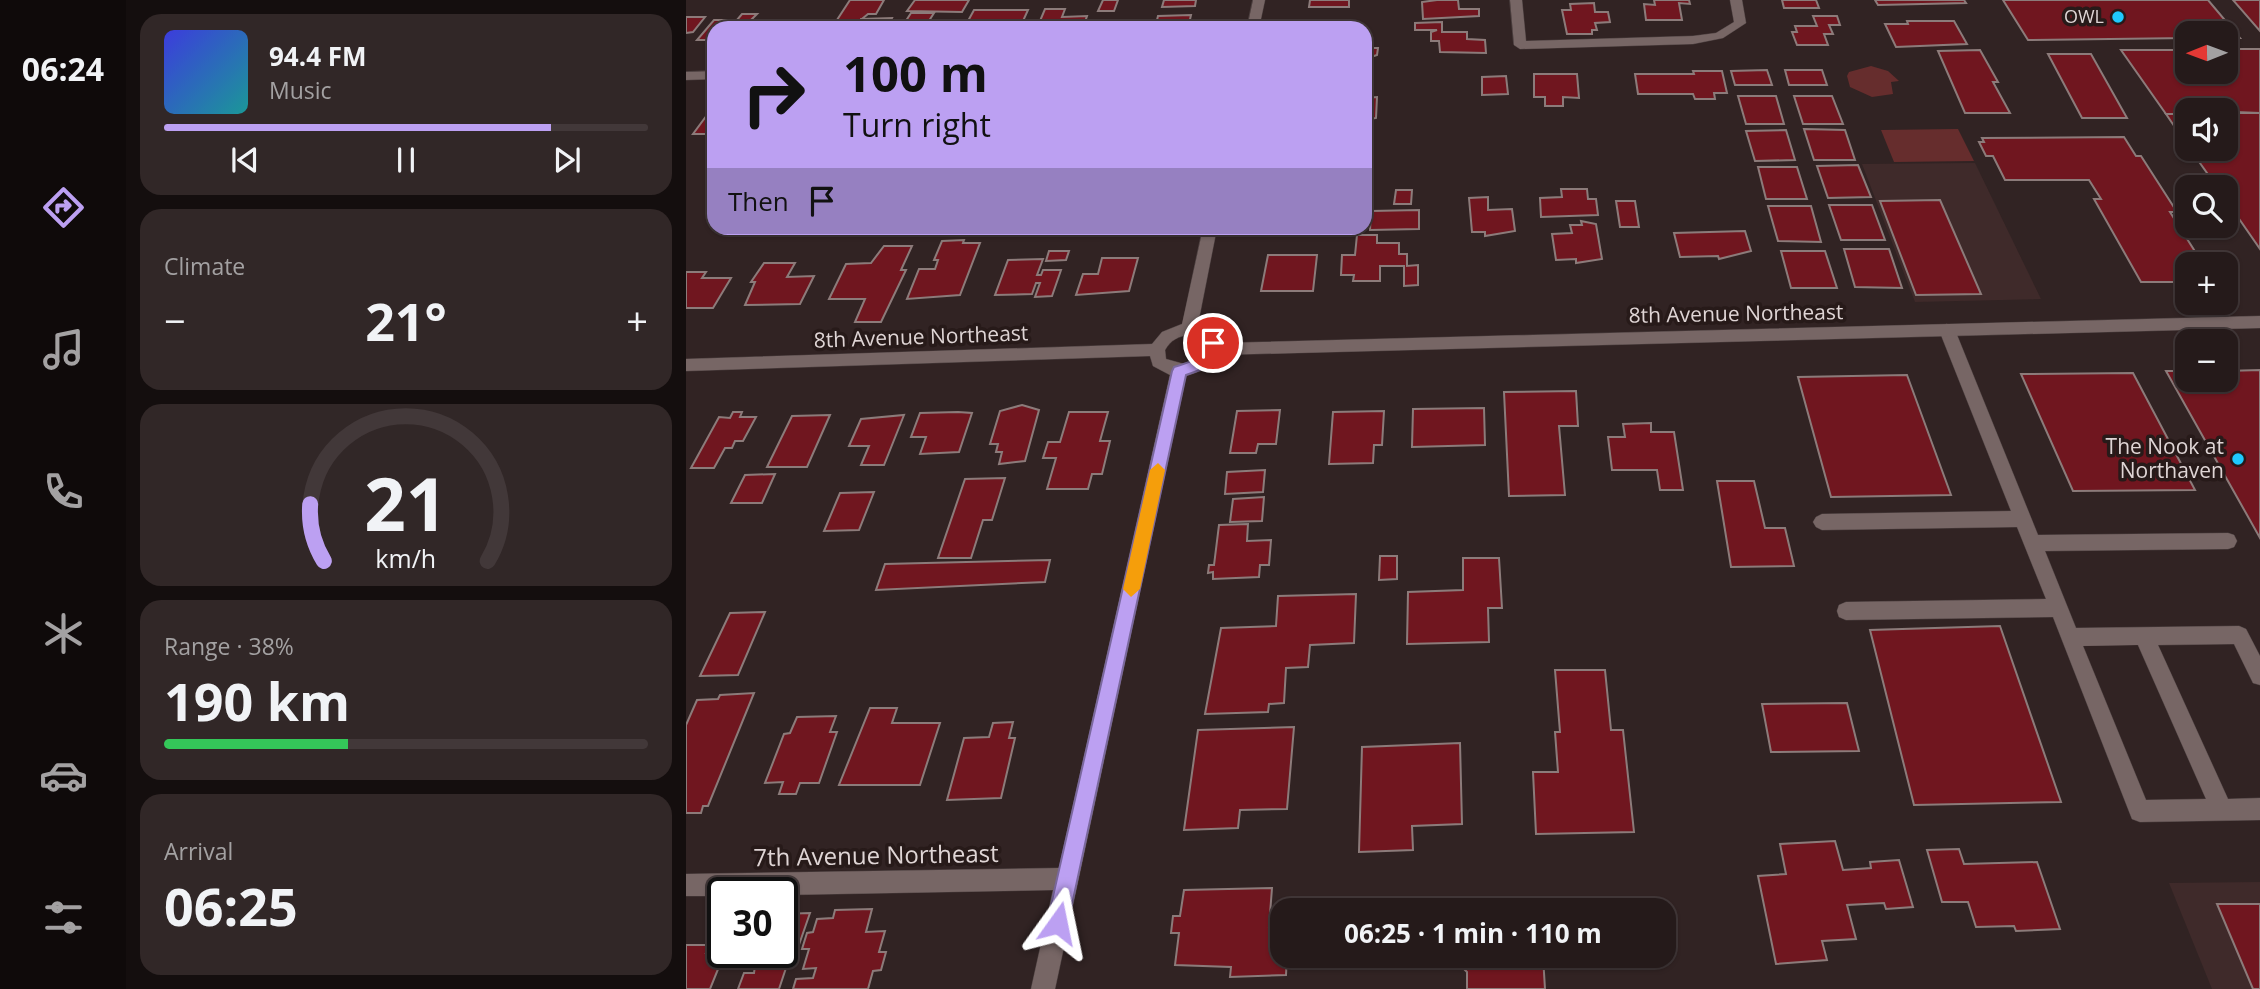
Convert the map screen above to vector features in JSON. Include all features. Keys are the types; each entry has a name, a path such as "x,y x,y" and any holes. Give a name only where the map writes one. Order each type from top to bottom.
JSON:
{"street":[{"path":"1254,21 1259,0"},
{"path":"1517,0 1520,45 1693,40 1728,33 1735,29 1741,19 1736,0"},
{"path":"686,76 707,75"},
{"path":"1189,329 1209,235"},
{"name":"8th Avenue Northeast","path":"1213,349 2260,323"},
{"path":"1189,329 1207,334 1213,349 1201,365 1180,371 1164,367 1157,350 1165,338 1189,329"},
{"path":"1947,330 2140,811 2260,809"},
{"name":"8th Avenue Northeast","path":"686,365 1157,350"},
{"path":"1043,989 1180,371"},
{"path":"1822,522 2022,519"},
{"path":"2032,544 2228,541"},
{"path":"1846,611 2057,608"},
{"path":"2070,638 2239,635 2260,676"},
{"path":"2144,636 2222,810"},
{"name":"7th Avenue Northeast","path":"686,886 1067,879"}],"shaded area":[{"path":"1871,66 1888,71 1899,81 1891,82 1893,94 1872,97 1850,87 1847,76 1849,72"},
{"path":"1958,129 1974,161 1894,162 1881,130"},
{"path":"1975,163 2041,299 1915,302 1862,164"},
{"path":"2260,882 2260,989 2212,989 2169,883"}],"building":[{"path":"850,0 884,0 876,14 868,14 859,21 836,21"},
{"path":"915,0 969,0 962,12 907,11"},
{"path":"1103,0 1118,0 1114,11 1098,11"},
{"path":"1164,0 1196,0 1195,6 1162,7"},
{"path":"1310,0 1349,0 1349,7 1309,7"},
{"path":"1458,0 1459,9 1479,9 1479,16 1423,19 1422,2"},
{"path":"1654,0 1689,0 1690,4 1679,3 1682,20 1646,20 1644,4 1655,5"},
{"path":"1782,0 1816,0 1819,8 1784,8"},
{"path":"1875,0 1964,0 1966,3 1878,5"},
{"name":"OWL","path":"2003,0 2208,0 2226,21 2175,21 2175,38 2028,40"},
{"path":"2233,0 2260,0 2260,31"},
{"path":"1594,3 1595,12 1608,12 1610,22 1595,23 1597,30 1592,30 1592,34 1567,34 1562,10 1571,10 1570,4"},
{"path":"1045,9 1065,9 1062,17 1087,16 1085,21 1040,21"},
{"path":"974,10 1028,10 1023,21 968,21"},
{"path":"911,13 934,13 929,21 906,21"},
{"path":"742,14 757,14 751,20 766,21 713,21 737,20"},
{"path":"1191,15 1190,21 1157,21 1158,16"},
{"path":"1813,16 1837,16 1840,25 1829,25 1833,34 1824,34 1828,45 1797,45 1792,32 1797,32 1795,26 1817,26"},
{"path":"686,17 705,17 693,32 686,33"},
{"path":"892,18 890,21 860,21"},
{"path":"1907,21 1954,21 1967,44 1896,47 1885,24 1908,24"},
{"path":"1442,22 1442,32 1467,32 1467,39 1485,40 1486,53 1440,52 1439,41 1431,41 1431,32 1437,30 1415,30 1415,23"},
{"path":"707,28 707,40 697,40"},
{"path":"1372,43 1373,48 1378,48 1377,55 1372,57"},
{"path":"2238,49 2260,49 2260,113 2238,112 2238,98 2175,98 2175,114 2166,114 2121,50 2175,50 2175,84 2238,84"},
{"path":"1980,50 1998,82 1993,82 2010,113 1965,113 1938,51"},
{"path":"2048,54 2091,54 2127,118 2082,118"},
{"path":"1767,70 1772,85 1735,85 1731,71"},
{"path":"1785,70 1822,70 1827,85 1789,85"},
{"path":"1693,71 1722,71 1727,93 1714,93 1715,99 1695,99 1693,94 1638,94 1635,74 1694,74"},
{"path":"1534,74 1577,74 1579,98 1563,97 1563,106 1545,106 1545,97 1534,97"},
{"path":"1506,76 1508,94 1482,95 1482,77"},
{"path":"1738,96 1776,96 1784,124 1746,124"},
{"path":"1794,96 1832,96 1843,124 1803,124"},
{"path":"1372,97 1377,97 1376,118 1372,119"},
{"path":"2238,113 2260,113 2260,249 2238,217 2238,175 2208,175 2199,161 2238,161"},
{"path":"2166,114 2175,114 2175,127"},
{"path":"707,115 707,134 693,134"},
{"path":"1804,129 1845,130 1855,160 1814,160"},
{"path":"1786,130 1795,160 1755,161 1746,131"},
{"path":"2124,137 2136,156 2141,156 2175,209 2175,212 2170,212 2175,220 2175,238 2186,238 2195,252 2175,252 2175,282 2141,282 2094,199 2101,199 2089,180 2005,180 1993,156 1986,156 1979,142 1984,142 1982,138"},
{"path":"1858,165 1871,197 1828,198 1817,166"},
{"path":"1758,167 1797,167 1807,199 1766,199"},
{"path":"1561,189 1587,189 1588,199 1596,199 1598,215 1541,217 1540,198 1562,197"},
{"path":"1396,190 1412,190 1411,204 1394,204"},
{"path":"1488,197 1488,210 1512,209 1515,231 1485,236 1485,232 1472,232 1469,198"},
{"path":"1940,200 1981,294 1916,295 1880,201"},
{"path":"1616,201 1635,201 1639,227 1620,227"},
{"path":"1829,205 1872,205 1885,240 1841,240"},
{"path":"1768,206 1811,206 1821,242 1778,241"},
{"path":"1419,210 1419,229 1372,230 1372,211"},
{"path":"1581,221 1596,224 1602,259 1576,263 1576,259 1556,260 1552,234 1572,233 1570,225 1582,225"},
{"path":"1745,231 1751,251 1719,259 1718,256 1680,257 1674,233"},
{"path":"1357,235 1377,235 1377,243 1399,243 1399,254 1407,254 1407,266 1418,265 1418,285 1404,286 1404,266 1380,266 1380,281 1353,281 1354,275 1341,275 1342,255 1355,255"},
{"path":"964,240 963,243 980,243 960,295 907,299 919,269 935,269 938,260 934,260 942,241"},
{"path":"884,246 912,246 901,270 906,270 881,322 855,322 865,299 829,299 846,264 871,263"},
{"path":"1844,249 1889,249 1902,288 1855,287"},
{"path":"1049,251 1069,251 1066,260 1046,261"},
{"path":"1781,251 1825,251 1837,288 1791,288"},
{"path":"1268,255 1317,255 1313,291 1261,291"},
{"path":"1102,258 1138,258 1129,291 1076,295 1083,274 1098,274"},
{"path":"1043,259 1037,275 1041,275 1043,270 1061,270 1052,296 1035,297 1040,283 1036,283 1032,294 995,295 1008,260"},
{"path":"764,263 795,263 787,277 814,276 800,304 745,305 755,282 751,282"},
{"path":"686,272 706,272 702,278 731,278 713,308 686,308"},
{"name":"The Nook at Northaven","path":"2260,370 2260,538 2178,392 2238,392 2238,371"},
{"name":"The Nook at Northaven","path":"2166,371 2175,371 2175,387"},
{"path":"2133,373 2195,490 2073,491 2021,374"},
{"path":"1907,375 1951,495 1831,497 1798,377"},
{"path":"1576,391 1578,426 1559,426 1565,495 1509,496 1504,392"},
{"path":"1022,405 1039,410 1025,461 999,464 1002,452 996,452 998,444 990,444 1000,411"},
{"path":"1484,408 1485,445 1412,447 1413,409"},
{"path":"1280,410 1276,444 1258,444 1256,453 1230,453 1237,411"},
{"path":"1384,411 1382,445 1374,445 1373,463 1329,464 1333,412"},
{"path":"733,412 742,412 740,417 756,417 743,441 735,441 732,448 725,448 714,468 691,468 719,417 730,418"},
{"path":"1069,412 1108,412 1100,441 1110,441 1102,474 1092,474 1088,489 1047,489 1056,458 1043,458 1048,442 1060,442"},
{"path":"920,413 972,413 959,452 920,454 926,437 911,437"},
{"path":"830,415 807,467 767,467 792,416"},
{"path":"904,415 884,465 861,465 869,446 849,446 861,419"},
{"path":"1651,423 1651,432 1674,432 1683,490 1660,490 1657,470 1612,470 1608,437 1625,437 1623,424"},
{"path":"1265,470 1263,492 1225,494 1227,472"},
{"path":"775,474 762,503 731,503 745,475"},
{"path":"1005,478 992,520 983,520 971,558 938,558 965,479"},
{"path":"1717,481 1754,481 1765,528 1785,528 1794,566 1731,567"},
{"path":"874,492 859,530 824,531 840,493"},
{"path":"1264,497 1262,521 1230,522 1233,499"},
{"path":"1248,524 1247,541 1271,540 1269,565 1260,565 1259,577 1213,579 1213,572 1208,573 1209,565 1214,565 1219,525"},
{"path":"1380,556 1397,556 1397,579 1379,580"},
{"path":"1463,558 1499,558 1502,608 1488,608 1489,642 1407,644 1408,592 1463,590"},
{"path":"1050,560 1045,582 876,590 885,564"},
{"path":"1356,594 1354,643 1310,645 1308,667 1286,668 1284,703 1269,704 1268,712 1205,714 1221,628 1276,626 1278,596"},
{"path":"765,612 738,675 700,676 730,613"},
{"path":"2000,626 2061,802 1914,805 1870,630"},
{"path":"1555,670 1605,670 1611,730 1623,730 1634,832 1536,834 1533,772 1558,772 1555,732 1560,732"},
{"path":"754,693 708,806 703,806 701,813 686,813 686,725 697,700 718,699 720,695"},
{"path":"1847,703 1859,751 1771,752 1762,704"},
{"path":"870,708 897,708 892,723 940,723 920,785 839,785"},
{"path":"836,716 830,732 837,732 819,783 800,783 796,794 779,794 783,782 765,783 784,734 790,733 797,717"},
{"path":"1013,722 1009,738 1015,738 1001,798 947,800 964,738 989,737 993,723"},
{"path":"1294,727 1287,809 1240,810 1238,828 1184,830 1198,730"},
{"path":"1460,743 1462,824 1412,826 1413,850 1359,852 1362,747"},
{"path":"1835,841 1843,870 1871,868 1870,862 1899,860 1913,907 1886,909 1884,903 1847,905 1856,939 1822,941 1827,960 1776,964 1758,876 1786,874 1780,844"},
{"path":"1959,849 1964,864 2037,862 2060,929 2016,931 2014,926 1976,927 1968,902 1942,902 1927,850"},
{"path":"1272,888 1270,968 1286,968 1286,975 1230,977 1231,967 1175,965 1179,933 1171,933 1173,916 1180,916 1184,890"},
{"path":"2217,904 2260,904 2260,989 2253,989"},
{"path":"872,909 866,932 885,931 879,952 886,952 881,970 873,971 868,989 793,989 796,979 813,978 816,968 803,969 809,949 802,949 807,933 813,932 817,919 833,918 835,910"},
{"path":"798,913 810,913 798,948"},
{"path":"686,945 707,945 707,968 719,968 710,989 686,989"},
{"path":"755,968 786,968 779,989 738,989 744,973 754,973"},
{"path":"1463,968 1544,968 1545,989 1467,989 1467,972"}],"slow traffic":[{"path":"1131,589 1158,470"}],"place":[{"name":"OWL","path":"2118,17"},
{"name":"The Nook at Northaven","path":"2238,459"}],"route":[{"path":"1058,923 1180,371 1195,368 1207,360 1213,343"}]}
